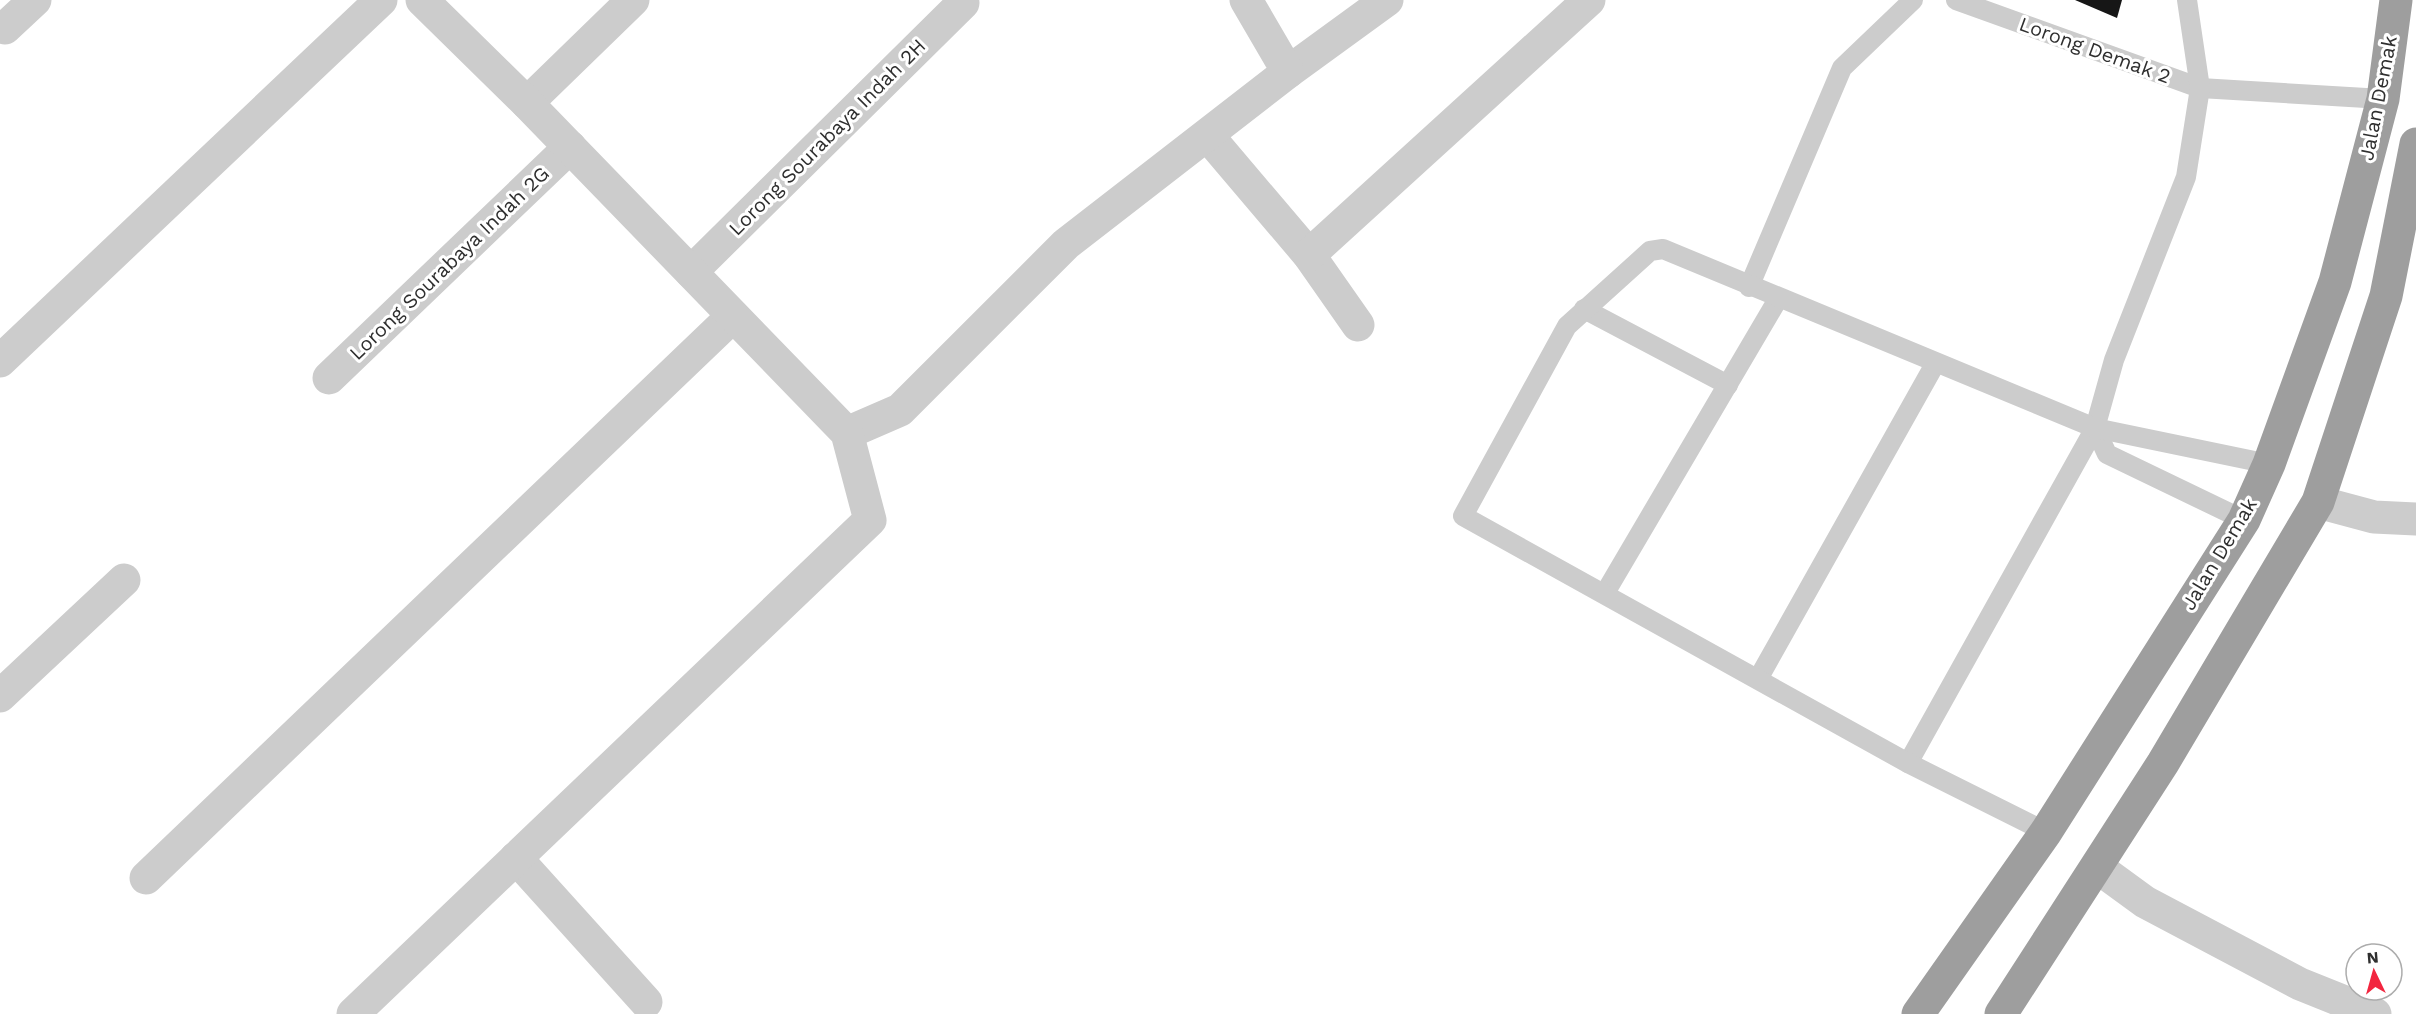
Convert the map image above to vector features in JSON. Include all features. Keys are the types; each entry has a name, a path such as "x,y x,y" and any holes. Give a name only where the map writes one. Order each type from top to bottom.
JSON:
{"highway":[{"name":"Jalan Demak","path":"1918,1014 2046,832 2244,520 2269,464 2335,282 2383,99 2396,0"},
{"path":"2001,1014 2163,763 2318,502 2386,296 2416,144"}],"street":[{"path":"6,28 35,0"},
{"path":"0,361 381,0"},
{"path":"353,1014 870,520 846,433 527,103 422,0"},
{"path":"527,103 633,0"},
{"path":"1246,0 1288,72"},
{"path":"846,433 900,410 1066,244 1288,72 1387,0"},
{"path":"1309,255 1589,0"},
{"name":"Lorong Sourabaya Indah 2H","path":"691,272 963,3"},
{"path":"1208,136 1309,255 1358,325"},
{"name":"Lorong Sourabaya Indah 2G","path":"329,378 570,147"},
{"path":"146,878 733,316"},
{"path":"2318,502 2374,517 2416,519"},
{"path":"0,696 124,580"},
{"path":"516,858 646,1002"},
{"path":"2097,867 2145,902 2300,984 2375,1014"}],"lane":[{"path":"1749,286 1842,68 1913,0"},
{"name":"Lorong Demak 2","path":"1956,0 2200,88 2383,99"},
{"name":"Lorong Demak 2","path":"2187,0 2200,88"},
{"path":"1908,763 2095,428 2114,360 2186,177 2200,88"},
{"path":"2046,832 1908,763 1463,516 1567,326 1650,251 1663,249 1778,299 2095,428 2269,464"},
{"path":"1605,593 1778,299"},
{"path":"1584,309 1728,385"},
{"path":"1758,679 1935,364"},
{"path":"2095,428 2107,453 2244,520"}],"building":[{"path":"2075,0 2122,0 2117,18"}]}
